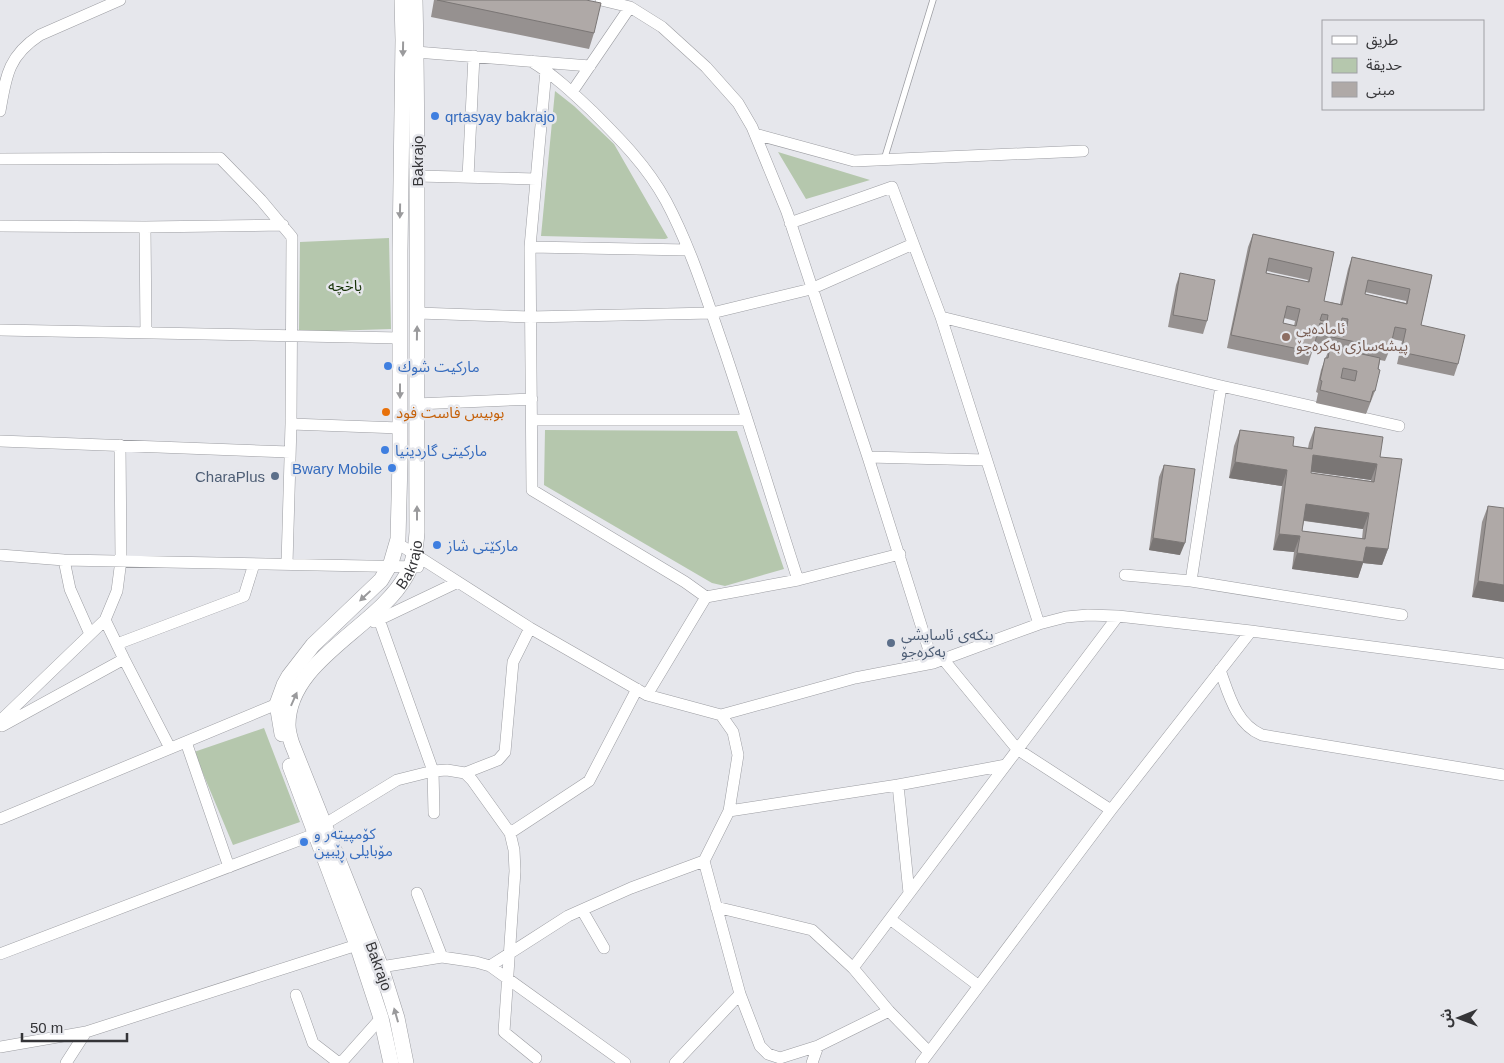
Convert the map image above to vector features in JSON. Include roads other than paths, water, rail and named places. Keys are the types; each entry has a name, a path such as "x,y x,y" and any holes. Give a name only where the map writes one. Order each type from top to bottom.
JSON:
{"street":[{"path":"0,111 6,77 11,64 18,52 28,42 120,0"},
{"name":"Bakrajo","path":"402,0 400,518 397,544 389,566 375,587 324,635 296,666 284,685 277,704 286,756 381,967 397,1018 406,1063"},
{"name":"Bakrajo","path":"391,1063 381,1018 288,727 289,712 293,698 322,658 354,631 378,615 400,586 412,561 417,532 416,404 418,313 415,0"},
{"path":"602,0 630,7 662,27 706,67 738,103 755,134 790,223 900,554 938,661 1018,749 1111,810"},
{"path":"572,92 630,7"},
{"path":"416,52 590,66"},
{"path":"468,177 474,56"},
{"path":"530,61 546,70 572,92 620,138 652,178 666,201 688,250 712,314 798,580"},
{"path":"546,70 530,247 532,490 685,582 706,597"},
{"path":"755,134 854,161 1083,151"},
{"path":"0,159 220,158 261,200 292,237 293,338 287,564"},
{"path":"417,176 536,178"},
{"path":"790,223 892,187 941,317 1038,624"},
{"path":"0,226 145,228 282,225"},
{"path":"145,228 146,333"},
{"path":"418,313 530,317 712,314 811,289 913,244"},
{"path":"530,247 688,250"},
{"path":"941,317 1221,386 1400,426"},
{"path":"0,330 293,338 400,338"},
{"path":"1191,581 1221,386"},
{"path":"416,404 532,399"},
{"path":"532,420 747,420"},
{"path":"291,424 400,428"},
{"path":"0,441 120,444 290,452"},
{"path":"0,721 106,620 117,592 121,560 120,444"},
{"path":"868,457 986,460"},
{"path":"397,544 412,561"},
{"path":"510,834 589,781 642,692 706,597 798,580 900,554"},
{"path":"0,555 64,560 389,566 412,561 433,567 530,628 642,692 721,715 855,678 938,661 1038,624 1066,617 1088,615 1118,616 1251,631 1504,664"},
{"path":"64,560 70,589 90,634"},
{"path":"117,644 244,596 254,564"},
{"path":"1125,575 1191,581 1402,615"},
{"path":"434,813 432,771 378,615 458,582"},
{"path":"853,968 1118,616"},
{"path":"106,620 170,748"},
{"path":"465,773 498,760 505,752 513,662 530,628"},
{"path":"920,1063 1111,810 1251,631"},
{"path":"0,726 124,659"},
{"path":"1220,670 1239,717 1246,726 1262,736 1504,775"},
{"path":"0,819 277,704"},
{"path":"721,715 733,732 738,755 729,811 704,861 740,994 760,1046 768,1054 780,1058 818,1046 889,1011"},
{"path":"186,742 229,867"},
{"path":"729,811 898,785 1006,765"},
{"path":"0,954 229,867 320,829 397,780 432,771 457,771 465,773 472,780 510,834 515,861 504,1032 536,1058"},
{"path":"898,785 910,893"},
{"path":"490,966 568,916 631,888 704,861"},
{"path":"417,893 442,957"},
{"path":"716,907 812,930 853,968 889,1011 929,1052"},
{"path":"582,910 604,948"},
{"path":"890,918 979,986"},
{"path":"0,1047 86,1032 357,946"},
{"path":"381,967 442,957 490,966 624,1063"},
{"path":"675,1063 740,994"},
{"path":"296,995 313,1043 340,1063 381,1018"},
{"path":"66,1063 86,1032"},
{"path":"812,1063 818,1046"}],"lane":[{"path":"884,160 933,0"}],"place":[{"name":"qrtasyay bakrajo","path":"435,116"},
{"name":"ئامادەیی پیشەسازی بەکرەجۆ","path":"1286,337"},
{"name":"ماركيت شوك","path":"388,366"},
{"name":"بوبيس فاست فود","path":"386,412"},
{"name":"مارکیتی گاردینیا","path":"385,450"},
{"name":"Bwary Mobile","path":"392,468"},
{"name":"CharaPlus","path":"275,476"},
{"name":"مارکێتی شاز","path":"437,545"},
{"name":"بنکەی ئاسایشی بەکرەجۆ","path":"891,643"},
{"name":"کۆمپیتەر و مۆبایلی ڕێبین","path":"304,842"}],"park label":[{"name":"باخچە","path":"345,285"}]}
